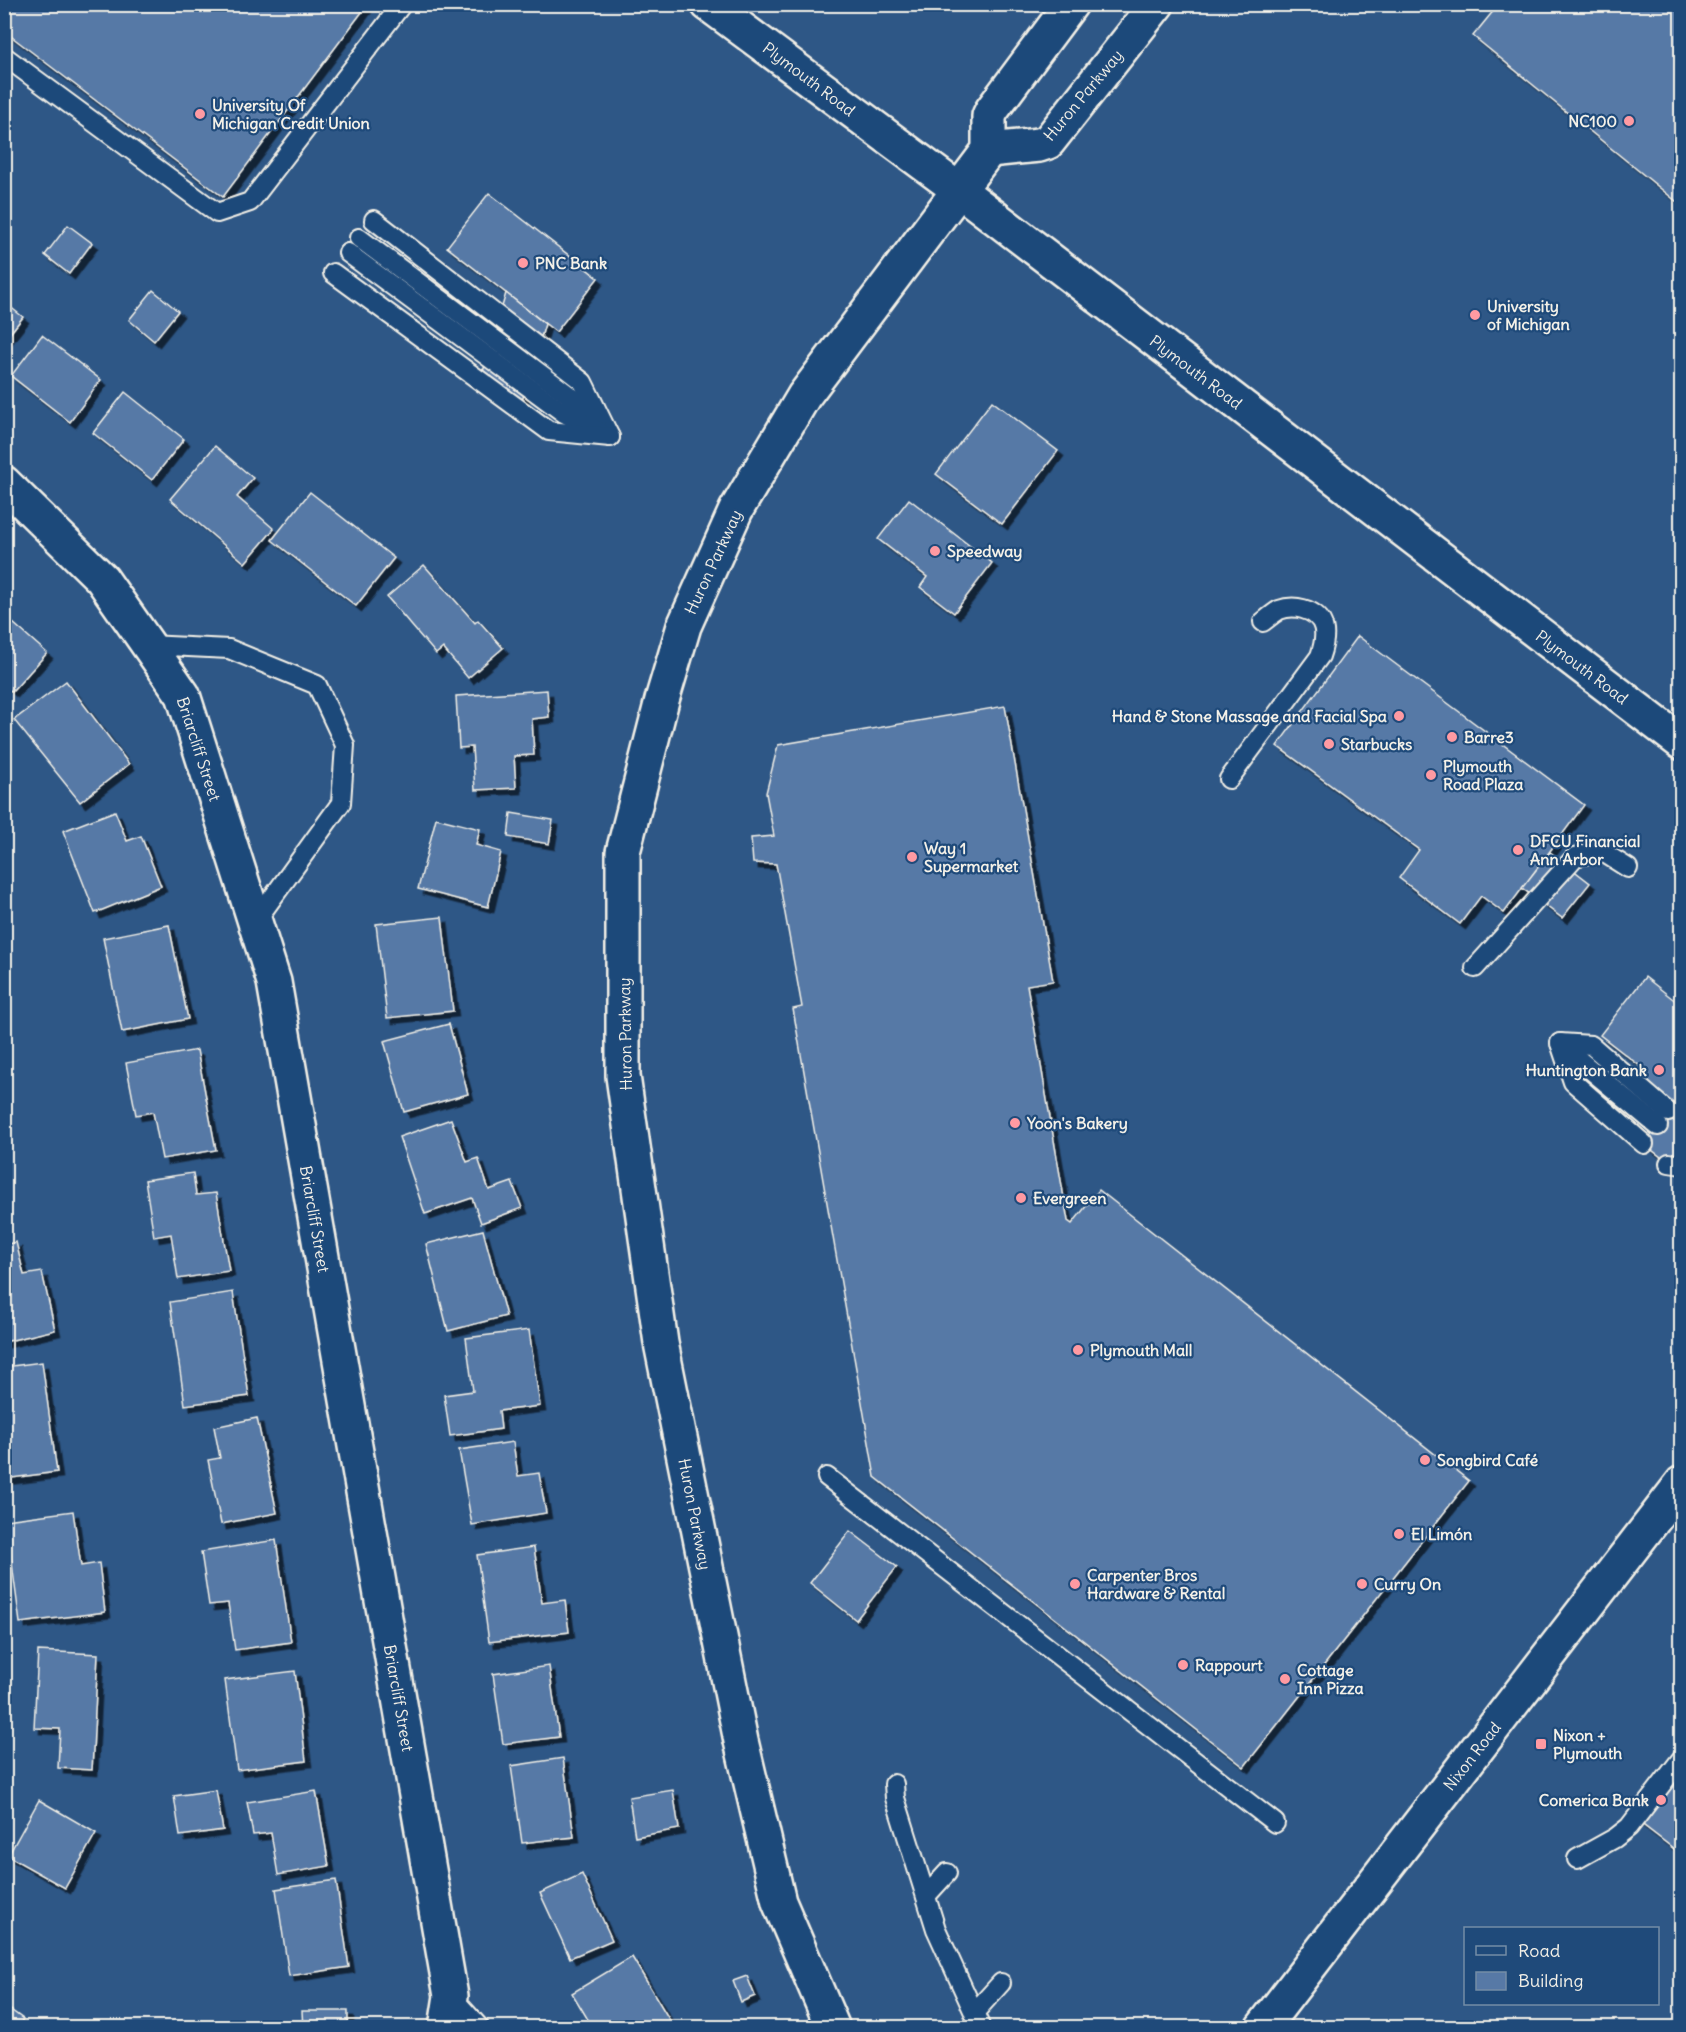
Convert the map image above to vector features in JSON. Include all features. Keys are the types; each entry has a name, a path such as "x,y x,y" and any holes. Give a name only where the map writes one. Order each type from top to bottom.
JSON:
{"main road":[{"name":"Plymouth Road","path":"708,4 959,190 1682,743"},
{"path":"989,150 989,116 992,110 1071,4"},
{"name":"Huron Parkway","path":"833,2028 779,1902 741,1741 661,1343 623,1076 623,852 662,700 684,626 736,510 804,396 989,150 1048,142 1157,4"},
{"name":"Briarcliff Street","path":"4,483 102,579 183,695 274,982 448,2012"},
{"name":"Nixon Road","path":"1262,2028 1682,1483"}],"lane":[{"path":"4,56 217,213 250,202 402,4"},
{"path":"374,220 583,382 610,436"},
{"path":"354,246 574,399 610,436"},
{"path":"333,273 549,431 610,436"},
{"path":"1229,779 1320,656 1326,640 1323,624 1312,612 1296,607 1281,609 1263,622"},
{"path":"148,645 229,649 317,685 345,745 341,803 255,922"},
{"path":"1475,968 1575,857 1601,851 1628,868"},
{"path":"1644,1143 1573,1082 1560,1043 1663,1119"},
{"path":"827,1477 1275,1823"},
{"path":"1577,1859 1615,1838 1629,1827 1682,1758"},
{"path":"894,1784 895,1797 936,1929 978,2020"},
{"path":"926,1896 947,1873"},
{"path":"978,2020 1001,1983"},
{"path":"448,2012 480,2028"}],"building":[{"name":"University Of Michigan Credit Union","path":"4,4 368,4 223,197 4,31"},
{"name":"NC100","path":"1499,4 1682,4 1682,206 1473,36"},
{"name":"PNC Bank","path":"489,193 598,278 556,332 447,247"},
{"path":"68,225 92,243 69,274 45,255"},
{"path":"153,290 178,311 154,341 129,320"},
{"path":"506,293 545,324 519,411 480,382"},
{"path":"4,302 23,317 4,341"},
{"path":"42,335 101,380 70,422 11,376"},
{"path":"125,392 184,439 152,480 93,433"},
{"name":"Speedway","path":"992,401 1058,451 1002,524 936,474"},
{"path":"215,446 253,478 237,497 274,529 245,563 170,499"},
{"path":"310,492 394,558 356,606 272,540"},
{"name":"Speedway","path":"909,499 992,563 954,613 920,587 927,577 878,539"},
{"path":"424,565 475,623 478,620 503,648 468,678 443,648 436,654 387,597"},
{"path":"4,615 47,653 12,692 4,685"},
{"name":"Plymouth Road Plaza","path":"1358,636 1584,805 1504,913 1481,896 1460,924 1399,878 1419,850 1277,746"},
{"path":"66,681 129,764 80,802 14,720"},
{"path":"547,690 549,717 532,719 534,755 514,756 516,788 475,790 472,747 459,748 456,696"},
{"name":"Plymouth Mall","path":"1005,706 1053,981 1027,985 1068,1221 1072,1224 1099,1190 1469,1481 1244,1767 875,1477 793,1009 802,1007 776,864 753,863 751,838 774,836 766,793 778,745"},
{"path":"115,811 127,841 141,836 161,886 95,913 63,831"},
{"path":"511,813 553,820 549,844 508,837"},
{"path":"436,818 480,829 476,845 501,852 488,907 418,889"},
{"path":"1550,852 1590,883 1562,918 1522,888"},
{"path":"442,917 453,1011 387,1018 376,924"},
{"path":"169,925 188,1019 122,1032 103,938"},
{"name":"Huntington Bank","path":"1645,977 1682,1006 1682,1147 1669,1163 1644,1144 1674,1105 1633,1074 1640,1066 1600,1035"},
{"path":"449,1024 468,1094 404,1112 384,1041"},
{"path":"197,1050 216,1150 162,1159 153,1112 136,1115 126,1063"},
{"path":"451,1119 467,1162 478,1158 489,1190 512,1182 522,1208 481,1223 472,1198 425,1214 399,1137"},
{"path":"193,1173 196,1195 216,1193 229,1271 178,1279 171,1234 154,1237 145,1180"},
{"path":"483,1230 506,1316 448,1331 426,1244"},
{"path":"16,1242 24,1275 42,1272 55,1330 4,1342 4,1245"},
{"path":"233,1292 249,1396 185,1405 170,1302"},
{"path":"529,1330 540,1406 499,1411 501,1429 450,1436 444,1395 473,1391 466,1338"},
{"path":"42,1362 57,1472 4,1479 4,1367"},
{"path":"257,1418 277,1513 221,1524 208,1460 220,1458 214,1427"},
{"path":"513,1442 518,1476 539,1473 546,1513 472,1525 459,1450"},
{"path":"73,1511 81,1566 99,1563 105,1612 20,1623 6,1520"},
{"path":"850,1531 897,1567 856,1620 810,1583"},
{"path":"276,1540 291,1642 235,1650 228,1603 209,1605 201,1552"},
{"path":"534,1547 542,1603 565,1600 569,1632 489,1642 477,1555"},
{"path":"38,1651 98,1654 92,1770 58,1768 60,1729 34,1728"},
{"path":"549,1666 559,1737 503,1744 493,1674"},
{"path":"295,1671 306,1761 237,1770 225,1680"},
{"path":"563,1758 574,1837 522,1843 511,1766"},
{"name":"Comerica Bank","path":"1663,1772 1682,1786 1682,1855 1630,1815"},
{"path":"216,1790 223,1830 180,1836 174,1796"},
{"path":"673,1790 679,1829 635,1837 629,1797"},
{"path":"316,1791 329,1866 278,1875 271,1833 253,1835 247,1802"},
{"path":"39,1800 96,1833 65,1888 8,1856"},
{"path":"582,1874 612,1940 570,1958 540,1893"},
{"path":"336,1880 349,1967 289,1976 276,1889"},
{"path":"632,1957 672,2024 665,2028 593,2028 572,1993"},
{"path":"747,1976 755,1996 741,2002 733,1981"},
{"path":"4,2005 23,2019 17,2028 4,2028"},
{"path":"302,2011 348,2011 348,2028 303,2028"}],"place":[{"name":"University Of Michigan Credit Union","path":"200,114"},
{"name":"NC100","path":"1629,121"},
{"name":"PNC Bank","path":"523,263"},
{"name":"University of Michigan","path":"1475,315"},
{"name":"Speedway","path":"935,551"},
{"name":"Hand & Stone Massage and Facial Spa","path":"1399,716"},
{"name":"Barre3","path":"1452,737"},
{"name":"Starbucks","path":"1329,744"},
{"name":"Plymouth Road Plaza","path":"1431,775"},
{"name":"DFCU Financial Ann Arbor","path":"1518,850"},
{"name":"Way 1 Supermarket","path":"912,857"},
{"name":"Huntington Bank","path":"1659,1070"},
{"name":"Yoon's Bakery","path":"1015,1123"},
{"name":"Evergreen","path":"1021,1198"},
{"name":"Plymouth Mall","path":"1078,1350"},
{"name":"Songbird Café","path":"1425,1460"},
{"name":"El Limón","path":"1399,1534"},
{"name":"Carpenter Bros Hardware & Rental","path":"1075,1584"},
{"name":"Curry On","path":"1362,1584"},
{"name":"Rappourt","path":"1183,1665"},
{"name":"Cottage Inn Pizza","path":"1285,1679"},
{"name":"Nixon + Plymouth","path":"1541,1744"},
{"name":"Comerica Bank","path":"1661,1800"}]}
